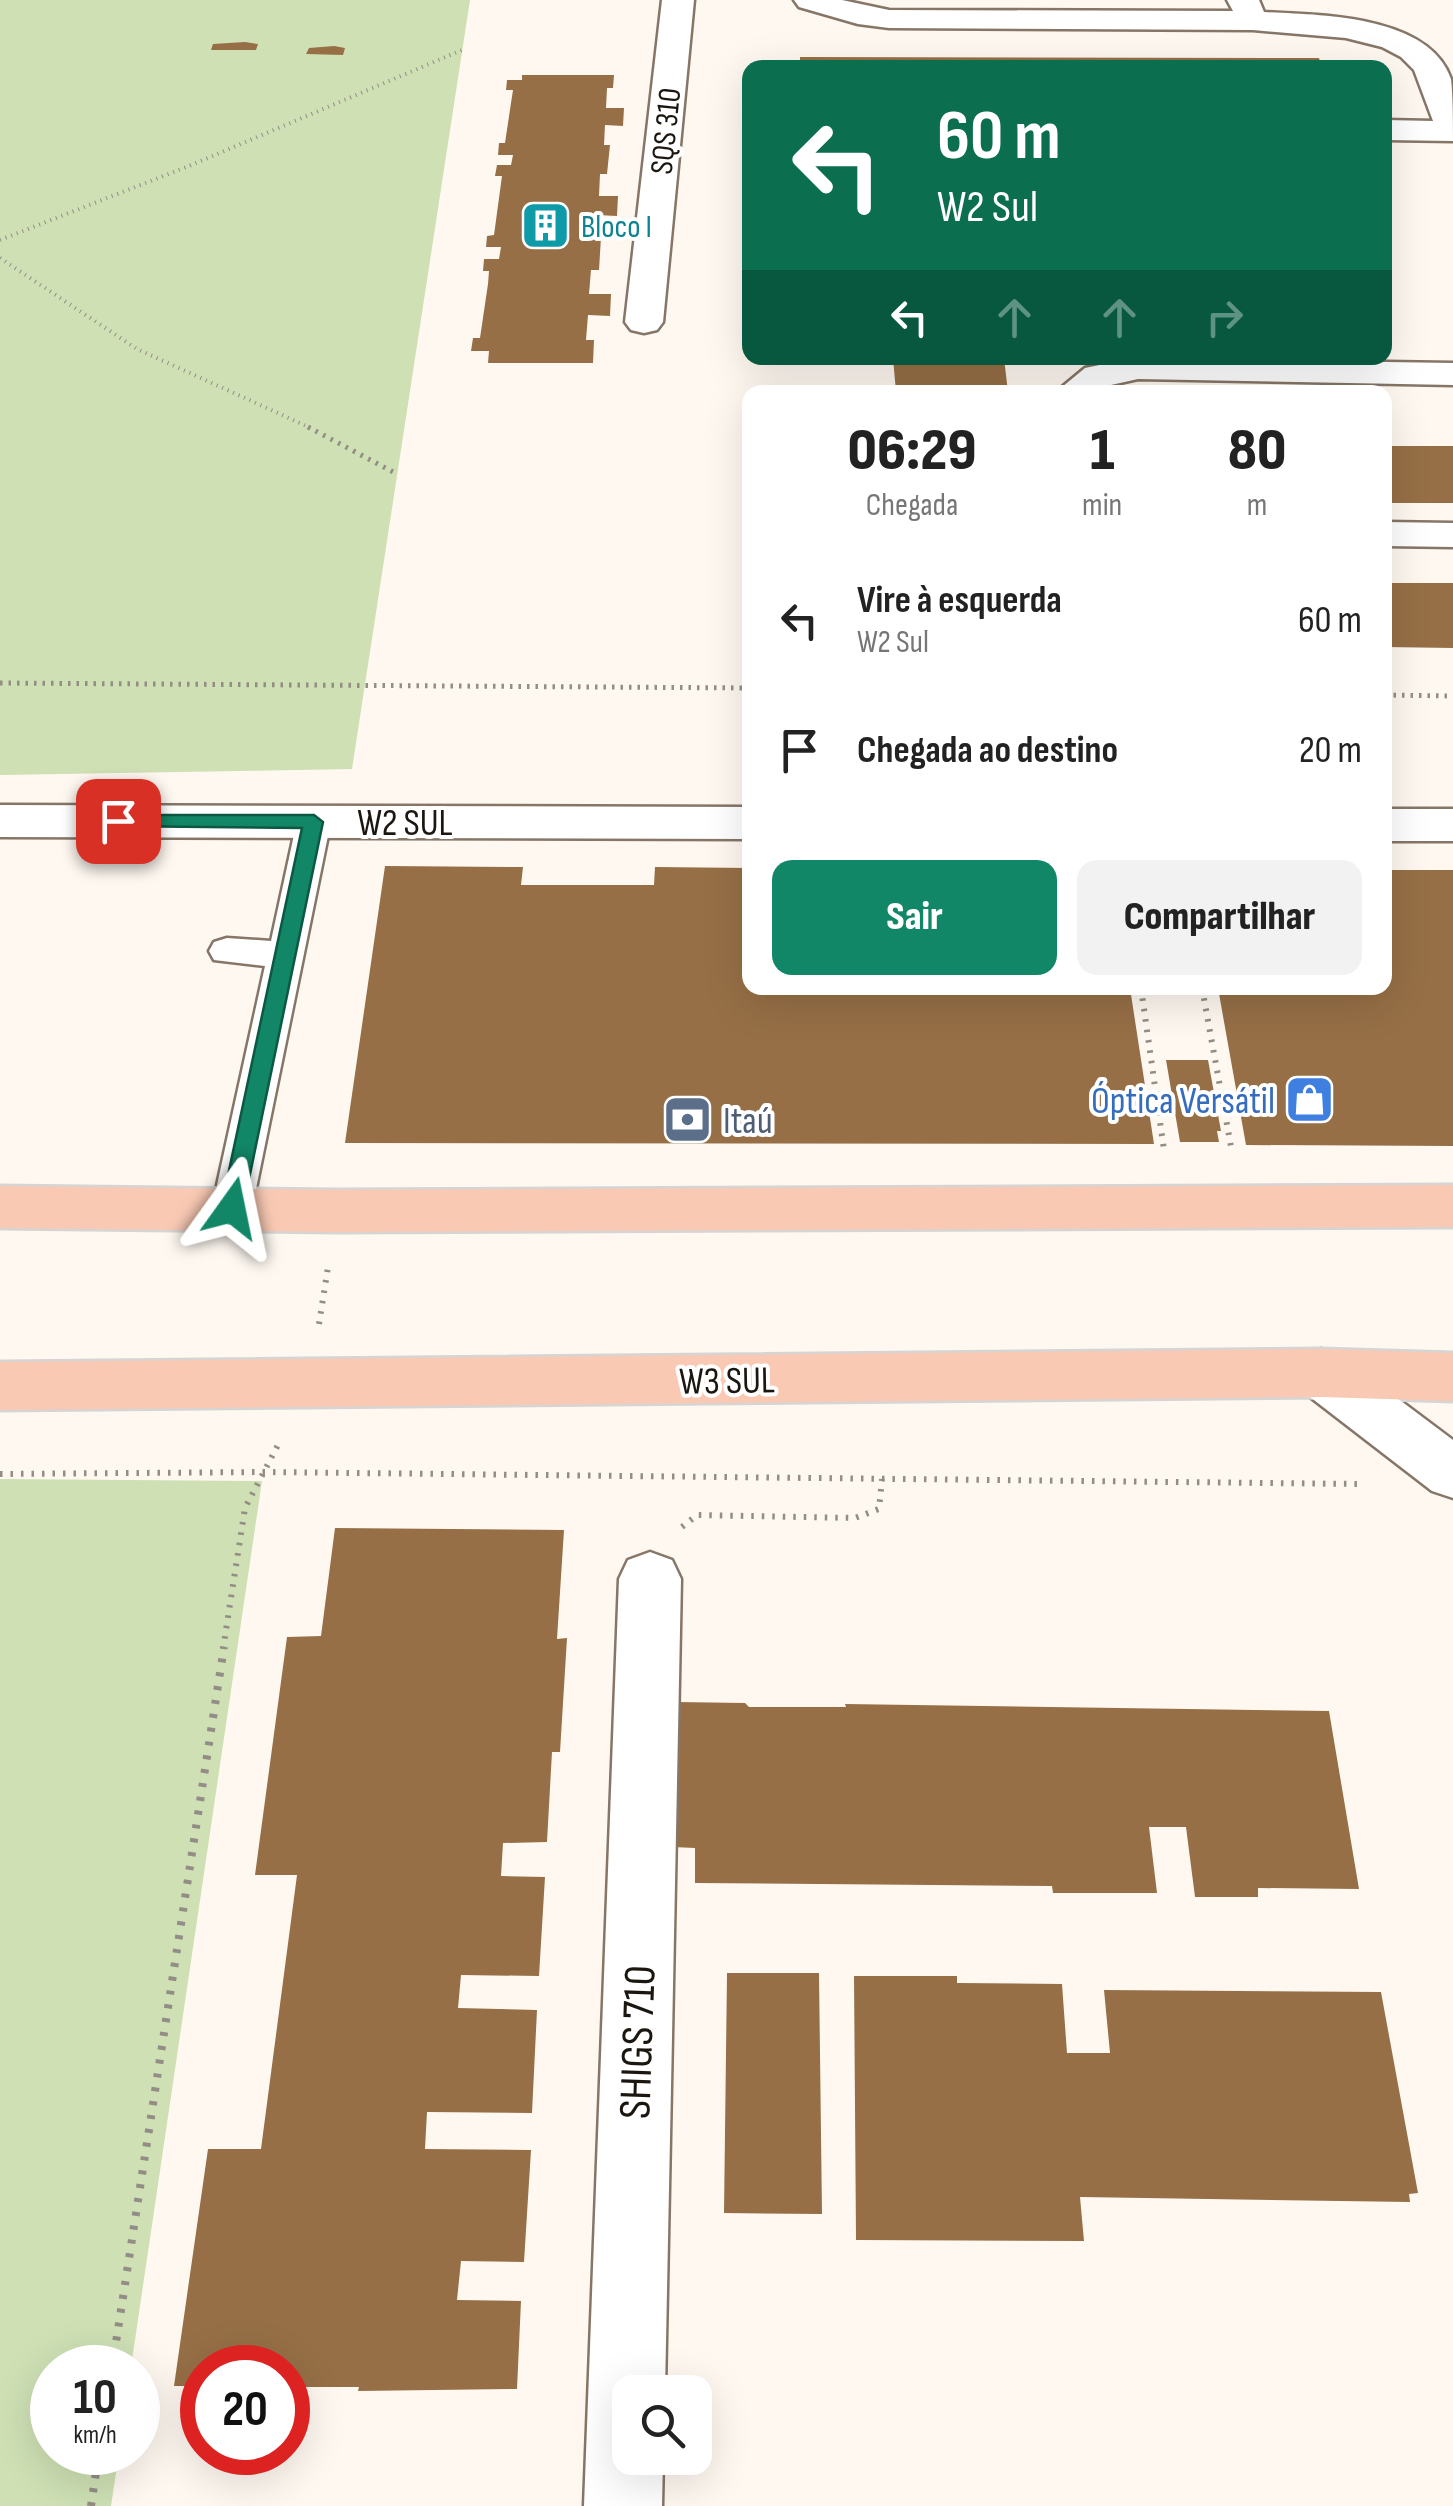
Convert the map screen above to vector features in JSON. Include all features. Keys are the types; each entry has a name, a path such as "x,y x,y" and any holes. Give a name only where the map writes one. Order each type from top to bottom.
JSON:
{"main road":[{"path":"0,1206 337,1211 1453,1206"},
{"name":"W3 SUL","path":"0,1386 1321,1373 1453,1378"}],"street":[{"name":"SQS 310","path":"644,322 678,0"},
{"path":"810,0 840,11 889,19 1248,10 1381,36 1408,47 1426,62 1453,130 1392,130"},
{"path":"1380,370 1453,360"},
{"path":"1086,385 1098,376 1138,368 1453,374"},
{"path":"1392,534 1453,534"},
{"name":"W2 SUL","path":"0,821 742,823"},
{"path":"1392,825 1453,825"},
{"path":"1321,1373 1453,1474"},
{"name":"SHIGS 710","path":"622,2506 650,1578"}],"lane":[{"path":"232,1208 314,822"},
{"path":"228,951 286,954"}],"path":[{"path":"0,240 189,166 462,50"},
{"path":"0,258 137,349 342,442 398,474"},
{"path":"0,683 742,688"},
{"path":"1392,695 1453,696"},
{"path":"1142,995 1172,1208"},
{"path":"1203,995 1243,1207"},
{"path":"116,2345 244,1508 310,1384 337,1211"},
{"path":"0,1474 264,1472 1374,1484"},
{"path":"650,1578 668,1540 697,1515 855,1518 879,1509 882,1479"},
{"path":"91,2506 96,2475"}],"green space":[{"path":"0,0 470,0 352,769 0,775"},
{"path":"0,1479 262,1481 134,2345 30,2345 30,2475 116,2475 111,2506 0,2506"}],"building":[{"path":"213,44 258,44 256,50 211,50"},
{"path":"309,48 345,48 343,55 306,54"},
{"path":"800,57 1320,60 800,60"},
{"name":"Bloco I","path":"522,75 614,75 613,88 607,88 606,108 624,108 623,126 605,125 604,145 610,145 607,174 600,174 599,196 618,196 617,216 597,215 595,237 601,237 599,270 591,270 589,294 611,294 610,316 588,315 586,340 594,340 593,363 488,363 489,351 471,351 473,338 480,338 488,284 489,271 483,271 484,259 499,259 501,247 486,247 487,236 494,235 502,176 495,176 497,165 511,165 513,155 498,155 499,143 505,143 513,90 506,90 507,80 522,80"},
{"path":"894,365 1005,365 1007,385 895,385"},
{"path":"1392,446 1453,446 1453,503 1392,503"},
{"path":"1392,583 1453,583 1453,648 1392,647"},
{"path":"385,866 523,867 521,885 654,885 655,867 742,868 742,995 1131,995 1154,1144 345,1143"},
{"path":"1392,870 1453,870 1453,1146 1246,1145 1219,995 1392,995"},
{"path":"1166,1060 1208,1060 1221,1131 1217,1131 1219,1142 1180,1142"},
{"path":"335,1528 564,1530 557,1639 567,1638 560,1752 552,1752 547,1842 503,1843 501,1876 545,1877 539,1976 461,1975 458,2008 537,2010 532,2113 427,2112 425,2149 531,2150 524,2262 461,2261 457,2300 521,2301 517,2389 358,2391 359,2387 310,2387 310,2345 180,2345 180,2386 174,2386 208,2149 261,2149 297,1875 255,1875 287,1637 321,1636"},
{"path":"677,1702 745,1703 749,1707 846,1707 845,1704 1329,1711 1359,1889 1258,1888 1258,1897 1195,1897 1186,1827 1149,1827 1157,1893 1053,1893 1052,1886 695,1883 695,1848 673,1847"},
{"path":"727,1973 819,1973 822,2214 724,2213"},
{"path":"854,1976 957,1976 957,1983 1062,1984 1067,2053 1110,2053 1104,1990 1381,1992 1418,2193 1409,2194 1410,2202 1080,2197 1084,2241 856,2240"}],"place":[{"name":"Bloco I","path":"546,226"},
{"name":"Óptica Versátil","path":"1310,1100"},
{"name":"Itaú","path":"688,1120"}],"route":[{"path":"118,821 314,822 232,1208"}]}
